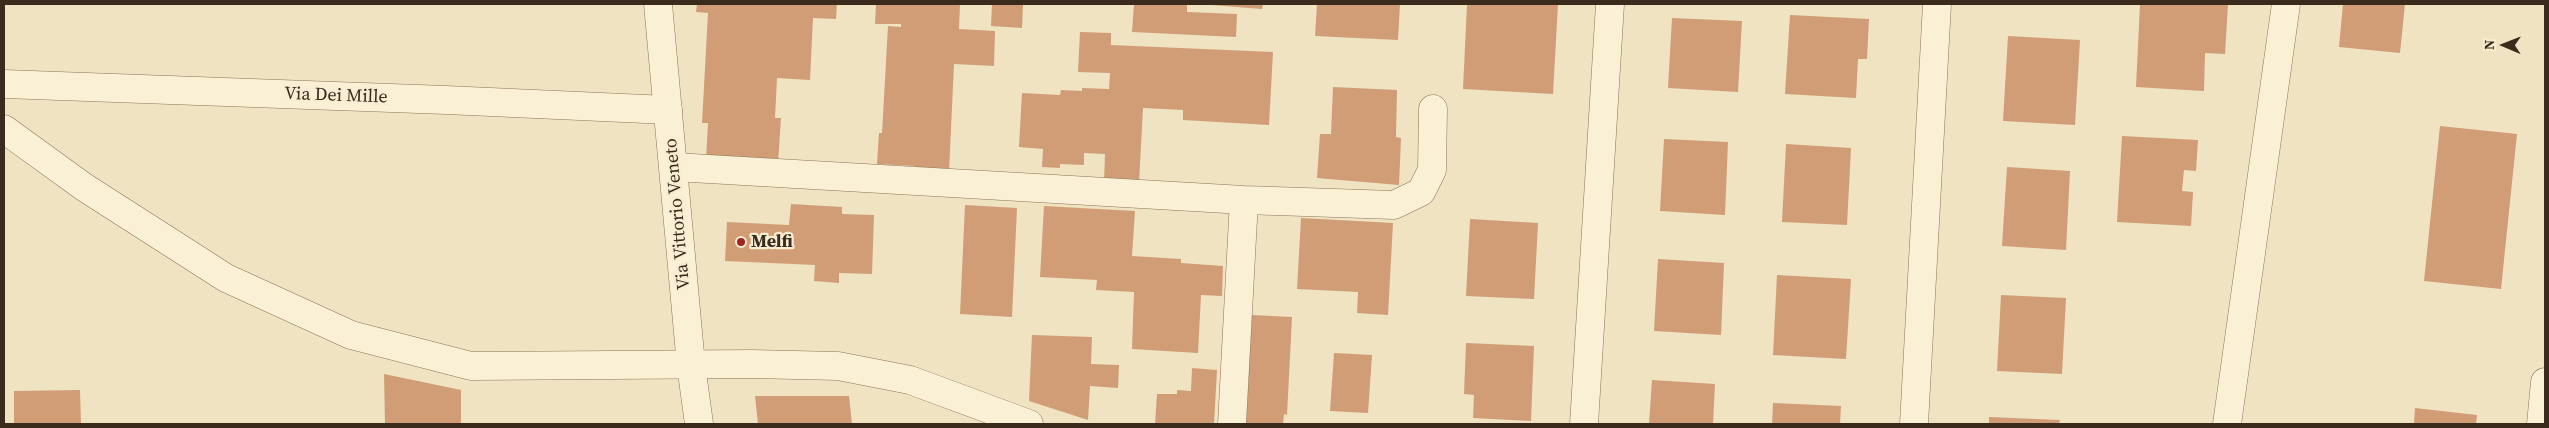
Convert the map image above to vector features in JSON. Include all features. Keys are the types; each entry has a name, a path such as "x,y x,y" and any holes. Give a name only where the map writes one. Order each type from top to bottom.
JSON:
{"street":[{"name":"Via Vittorio Veneto","path":"658,4 691,365 699,424"},
{"path":"1584,424 1610,4"},
{"path":"1914,424 1937,4"},
{"path":"2227,424 2286,4"},
{"name":"Via Dei Mille","path":"4,84 456,100 668,110"},
{"path":"674,167 1244,200 1394,205 1421,192 1432,170 1433,109"},
{"path":"4,129 84,188 226,278 351,335 470,366 838,366 910,380 1018,422"},
{"path":"1232,424 1244,200"},
{"path":"2541,424 2545,382"}],"building":[{"path":"697,4 837,4 836,19 813,18 810,80 777,78 775,118 781,118 778,163 706,160 708,123 702,123 708,13 696,12"},
{"path":"876,4 960,4 959,29 995,31 994,66 954,64 949,172 914,171 915,166 877,164 879,133 882,133 888,26 901,27 901,24 875,24"},
{"path":"992,4 1023,4 1022,28 991,26"},
{"path":"1134,4 1187,4 1187,12 1237,14 1236,37 1132,32"},
{"path":"1198,4 1263,4 1262,9"},
{"path":"1317,4 1400,4 1398,40 1315,36"},
{"path":"1467,4 1558,4 1553,94 1463,89"},
{"path":"2140,4 2228,4 2225,54 2205,53 2204,91 2136,87"},
{"path":"2343,4 2405,4 2400,53 2339,47"},
{"path":"1790,15 1869,19 1867,59 1858,59 1856,98 1785,94"},
{"path":"1672,18 1742,21 1738,92 1668,88"},
{"path":"1080,32 1111,33 1111,45 1273,52 1269,125 1183,120 1183,110 1143,108 1139,183 1104,181 1105,154 1084,153 1084,165 1060,164 1060,168 1042,167 1043,149 1019,147 1022,93 1060,95 1061,90 1082,91 1082,88 1109,89 1110,73 1078,72"},
{"path":"2008,36 2080,40 2075,125 2003,121"},
{"path":"1333,87 1397,90 1396,137 1401,138 1399,185 1317,178 1320,134 1331,134"},
{"path":"2440,126 2517,134 2501,289 2424,281"},
{"path":"2122,136 2198,140 2196,171 2184,170 2182,191 2193,192 2191,226 2117,222"},
{"path":"1664,139 1728,142 1725,215 1660,211"},
{"path":"1786,144 1851,148 1847,225 1782,222"},
{"path":"2007,167 2070,171 2066,250 2002,246"},
{"path":"791,204 842,207 842,214 874,215 872,274 839,273 839,283 814,281 815,265 725,261 727,222 789,225"},
{"path":"965,205 1017,208 1012,317 960,314"},
{"path":"1044,206 1135,211 1132,256 1181,259 1181,263 1223,266 1222,296 1201,295 1198,353 1132,349 1134,292 1096,290 1097,280 1040,277"},
{"path":"1301,218 1393,223 1388,315 1357,313 1358,292 1297,289"},
{"path":"1470,219 1538,223 1534,299 1466,296"},
{"path":"1658,259 1724,263 1721,335 1654,331"},
{"path":"1777,275 1851,279 1846,359 1773,355"},
{"path":"2001,295 2066,298 2062,374 1997,371"},
{"path":"1252,315 1292,317 1287,415 1284,414 1283,424 1246,424"},
{"path":"1032,335 1092,337 1091,364 1119,365 1118,388 1090,386 1088,420 1029,401"},
{"path":"1466,343 1534,346 1531,421 1473,418 1474,395 1464,394"},
{"path":"1334,353 1372,355 1368,413 1330,411"},
{"path":"1192,368 1217,370 1214,424 1155,424 1157,394 1177,394 1177,390 1191,391"},
{"path":"384,374 461,390 461,424 385,424"},
{"path":"1652,380 1715,384 1713,424 1649,424"},
{"path":"80,390 81,424 14,424 14,391"},
{"path":"755,396 849,396 852,424 758,424"},
{"path":"1773,403 1841,406 1840,424 1772,424"},
{"path":"2415,408 2477,415 2476,424 2414,424"},
{"path":"1989,417 2060,420 2059,424 1989,424"}],"place":[{"name":"Melfi","path":"741,242"}]}
